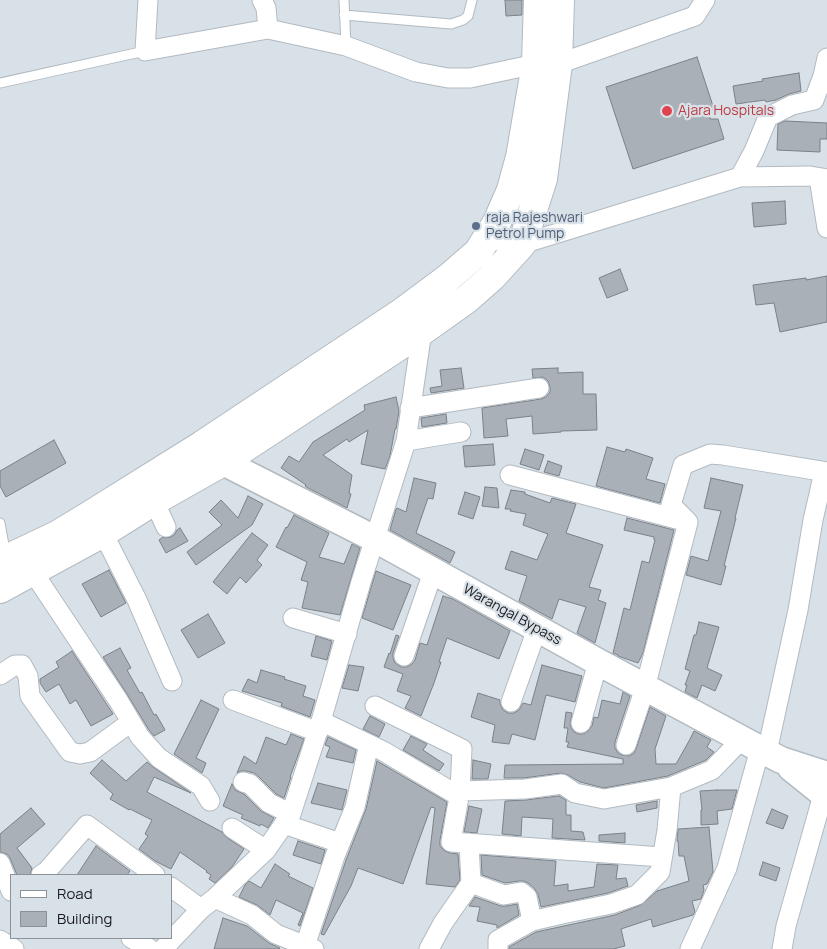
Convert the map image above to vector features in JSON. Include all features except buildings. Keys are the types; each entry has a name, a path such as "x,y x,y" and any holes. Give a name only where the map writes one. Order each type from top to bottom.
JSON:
{"main road":[{"path":"0,589 104,533 223,462 422,331 467,299 492,277 522,244 543,180 547,64 538,0"},
{"path":"3,561 57,535 202,444 401,313 448,278 478,252 497,222 512,190 547,64 560,0"},
{"name":"Warangal Bypass","path":"202,444 223,462 375,539 645,688 762,750 826,789"}],"street":[{"path":"148,0 145,51 268,29 346,46 416,72 448,78 470,78 547,64 695,16 705,0"},
{"path":"262,0 266,8 268,29"},
{"path":"740,177 754,151 768,117 792,106 814,100 823,76 827,58"},
{"path":"486,239 522,244 740,177 810,176 823,178 827,228"},
{"path":"163,949 266,850 288,819 319,726 361,582 406,441 422,331"},
{"path":"410,408 540,388"},
{"path":"406,441 461,432"},
{"path":"688,522 671,505 684,465 710,454 826,472 813,520 798,610 762,750 727,868 690,949"},
{"path":"510,475 688,522"},
{"path":"154,502 166,526"},
{"path":"626,745 645,688 688,522"},
{"path":"104,533 137,600 172,681"},
{"path":"33,572 118,700 140,737 160,758 201,786 210,801"},
{"path":"404,656 433,572"},
{"path":"293,618 347,634"},
{"path":"511,702 537,629"},
{"path":"581,723 598,662"},
{"path":"0,675 15,665 22,665 28,676 30,696 70,752 80,754 90,752 131,722"},
{"path":"233,700 319,726 369,744 452,792 525,789 562,784 575,793 604,799 671,787 762,750"},
{"path":"375,706 462,749 460,791 451,842 662,857"},
{"path":"172,887 208,904 252,915 276,934 310,948 335,856 356,807 369,744"},
{"path":"243,782 250,784 288,819 340,843"},
{"path":"498,949 498,940 532,921 611,904 637,895 660,872 668,830 671,787"},
{"path":"782,949 786,926 826,789"},
{"path":"46,874 87,825 154,874"},
{"path":"232,828 266,850"},
{"path":"429,949 443,923 472,883 469,843"},
{"path":"0,864 10,889"},
{"path":"472,883 504,895 521,892 527,897 532,921"},
{"path":"133,939 150,949"},
{"path":"0,940 14,949"}],"lane":[{"path":"344,0 346,46"},
{"path":"344,15 452,24 468,16 472,0"},
{"path":"0,83 145,51"},
{"path":"0,523 3,561"}],"place":[{"name":"Ajara Hospitals","path":"667,111"},
{"name":"raja Rajeshwari Petrol Pump","path":"476,226"}]}
